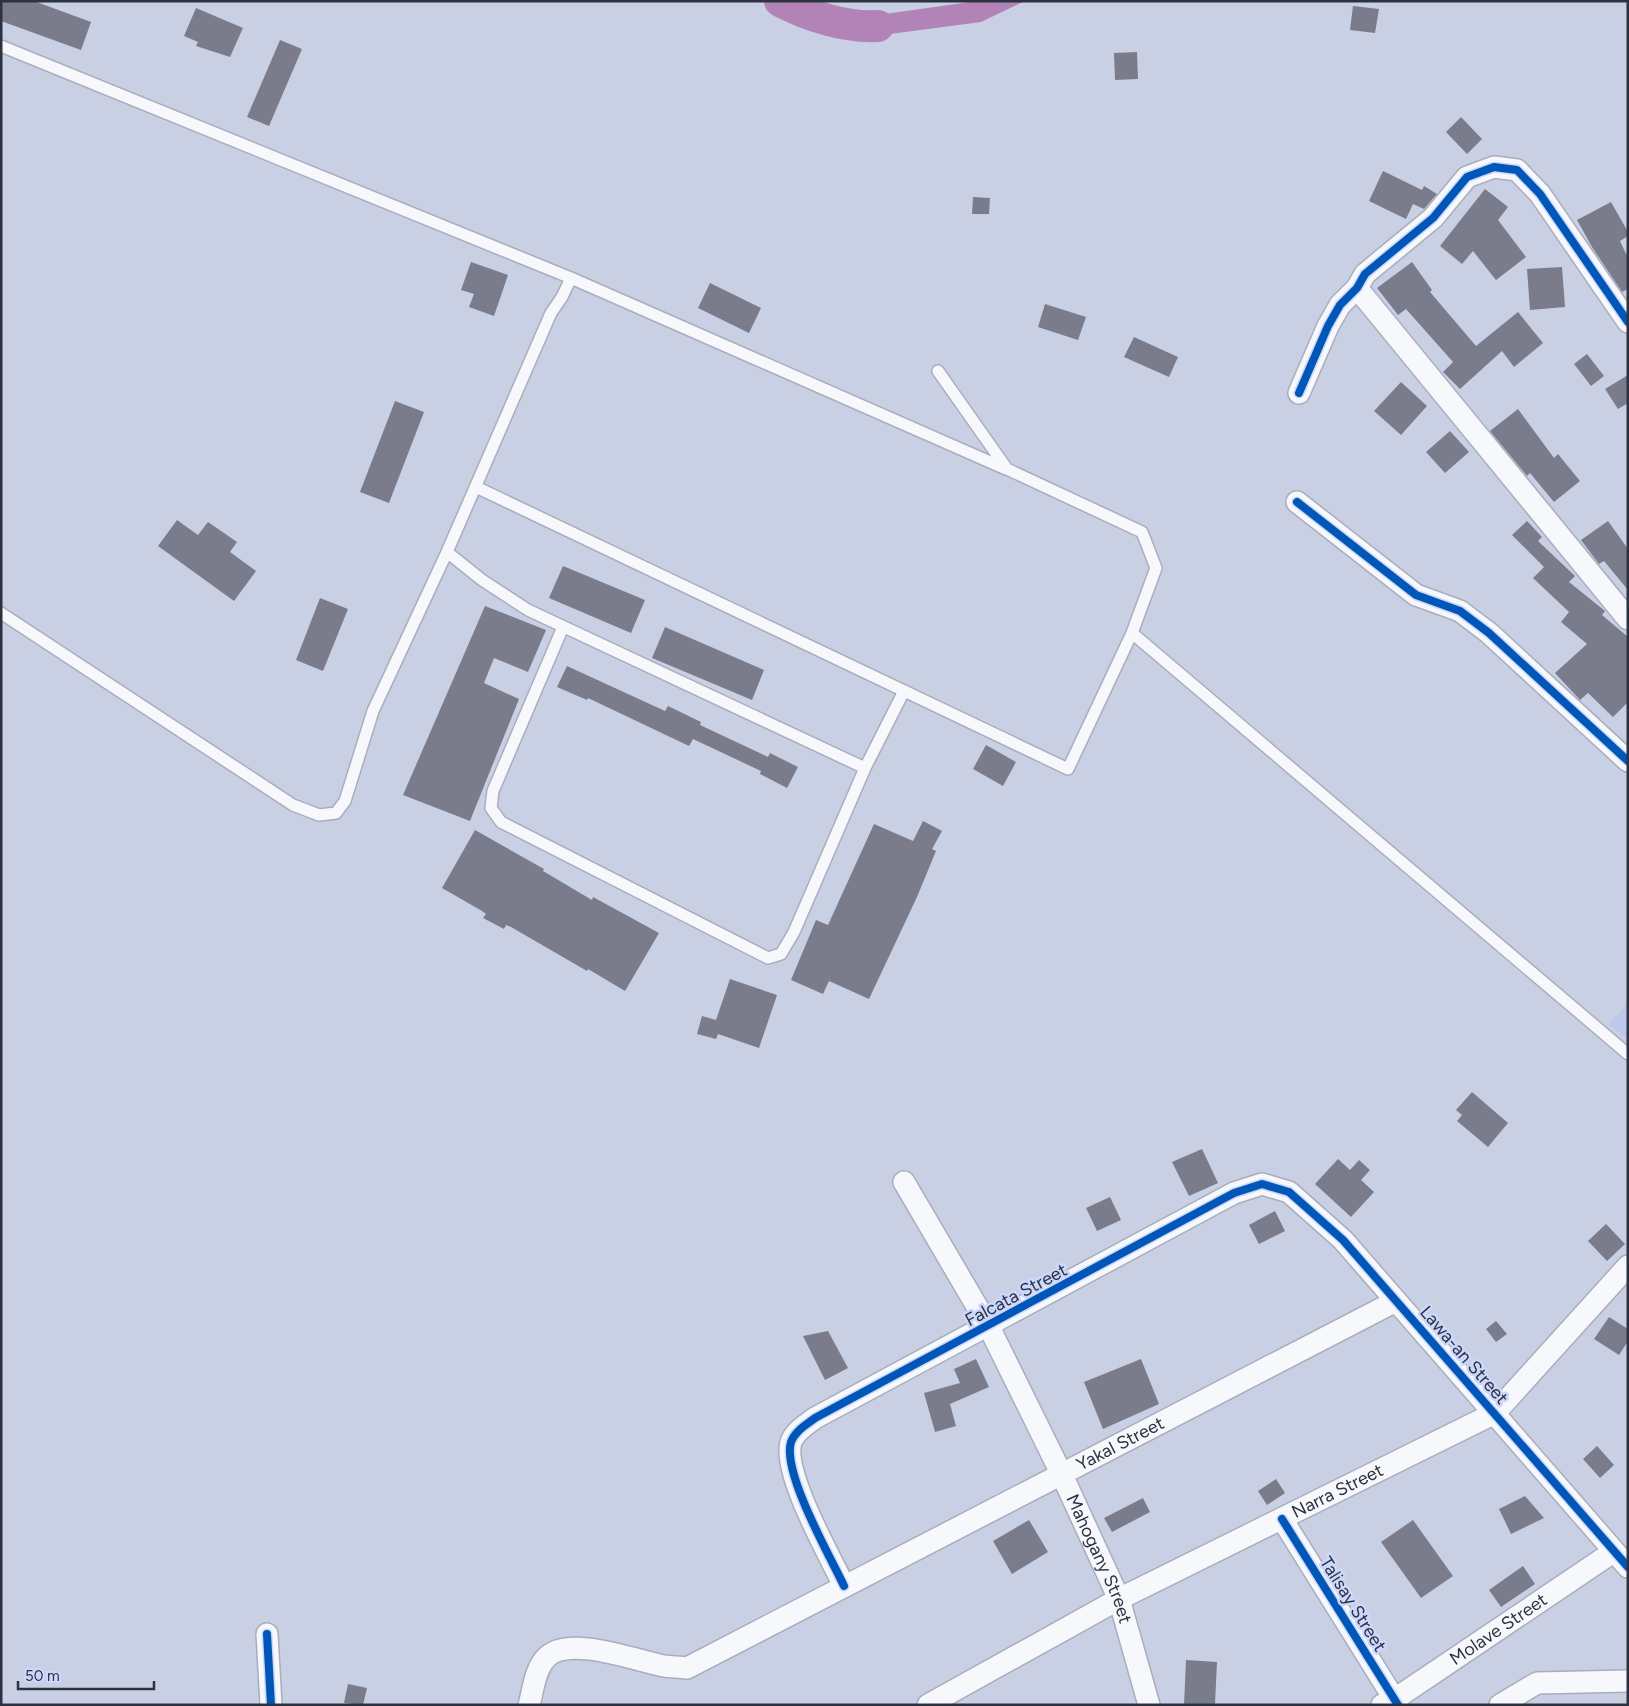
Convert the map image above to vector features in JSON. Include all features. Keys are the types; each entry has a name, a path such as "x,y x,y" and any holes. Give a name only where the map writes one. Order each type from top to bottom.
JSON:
{"street":[{"path":"1298,393 1328,326 1340,306 1357,288 1365,274 1433,218 1467,177 1494,167 1516,170 1540,194 1628,322"},
{"path":"1357,288 1628,619"},
{"path":"1297,502 1416,595 1460,611 1489,633 1628,761"},
{"name":"Mahogany Street","path":"904,1182 989,1327 1062,1475 1119,1600 1149,1705"},
{"name":"Falcata Street","path":"844,1586 797,1486 789,1454 791,1442 798,1430 815,1418 989,1327 1234,1194 1262,1184"},
{"name":"Lawa-an Street","path":"1262,1184 1289,1192 1343,1240 1622,1557"},
{"name":"Narra Street","path":"928,1705 1119,1600 1495,1413 1628,1266"},
{"name":"Yakal Street","path":"529,1705 537,1675 546,1657 562,1649 585,1648 664,1666 687,1668 1396,1301"},
{"name":"Talisay Street","path":"1282,1519 1392,1703"},
{"name":"Molave Street","path":"1392,1703 1622,1557"},
{"path":"267,1634 271,1705"},
{"path":"1500,1705 1537,1683 1628,1681"}],"lane":[{"path":"1,46 571,278 1007,469 1142,532 1156,568 1132,633 1068,769 476,487"},
{"path":"1,613 293,805 319,816 336,813 345,801 374,711 476,487 551,313 562,297 571,278"},
{"path":"938,371 1007,469"},
{"path":"447,552 482,580 528,610 865,768"},
{"path":"563,627 493,791 492,808 501,822 768,958 781,954 794,932 865,768 904,691"},
{"path":"1132,633 1628,1054"}],"shaded area":[{"path":"977,1 1025,1 981,22 875,36 835,21"},
{"path":"1628,1003 1628,1040 1609,1024"}],"building":[{"path":"1,1 34,1 91,22 81,50 1,21"},
{"path":"1353,6 1379,9 1375,33 1350,30"},
{"path":"196,8 243,28 230,57 196,46 198,42 184,36"},
{"path":"280,40 302,49 269,126 247,117"},
{"path":"1137,52 1138,79 1115,80 1114,53"},
{"path":"1461,117 1482,139 1467,154 1446,132"},
{"path":"1383,171 1422,190 1424,186 1437,194 1424,209 1413,204 1406,219 1369,201"},
{"path":"1485,189 1508,207 1498,220 1526,257 1496,280 1473,251 1462,264 1440,246"},
{"path":"973,197 990,198 989,214 972,214"},
{"path":"1611,202 1628,232 1628,236 1620,241 1628,258 1628,289 1622,292 1592,247 1577,220"},
{"path":"471,262 508,275 494,316 469,307 474,294 461,290"},
{"path":"1412,262 1432,290 1430,292 1476,346 1518,312 1543,343 1514,367 1502,351 1460,389 1443,372 1453,362 1406,309 1398,315 1377,288"},
{"path":"1562,267 1565,307 1530,310 1527,269"},
{"path":"710,283 761,308 749,333 698,308"},
{"path":"1045,304 1086,317 1078,340 1038,327"},
{"path":"1134,337 1178,357 1169,377 1124,357"},
{"path":"1587,354 1604,376 1591,386 1574,364"},
{"path":"1628,375 1628,403 1618,409 1605,389"},
{"path":"1401,382 1427,406 1401,435 1374,411"},
{"path":"395,401 424,412 389,503 360,492"},
{"path":"1518,409 1554,458 1558,454 1580,481 1554,502 1530,473 1527,476 1490,431"},
{"path":"1450,431 1469,452 1445,473 1426,452"},
{"path":"177,520 198,535 208,522 237,542 230,552 256,571 234,601 158,546"},
{"path":"1527,521 1542,537 1538,541 1575,576 1569,582 1605,611 1602,615 1628,637 1628,702 1613,717 1588,693 1580,700 1555,673 1587,644 1561,622 1569,612 1533,578 1544,567 1512,535"},
{"path":"1608,521 1628,549 1628,590 1604,561 1599,564 1581,540"},
{"path":"563,566 645,600 631,633 549,598"},
{"path":"320,598 348,609 323,671 296,660"},
{"path":"485,606 546,630 528,672 494,658 484,683 519,699 470,821 403,795"},
{"path":"665,627 764,670 752,700 652,658"},
{"path":"567,666 665,711 668,706 701,722 700,725 768,757 770,753 798,767 787,788 760,774 761,771 693,739 689,746 588,698 587,700 557,687"},
{"path":"986,745 1016,762 1003,786 973,769"},
{"path":"923,821 942,831 932,849 936,851 917,897 869,999 829,981 823,994 791,980 816,920 828,925 874,824 913,841"},
{"path":"475,830 544,869 543,871 592,900 593,897 659,933 625,991 511,927 506,925 504,929 483,918 486,914 482,911 442,888"},
{"path":"730,979 777,995 759,1048 718,1034 716,1039 697,1034 702,1016 716,1020"},
{"path":"1472,1092 1508,1123 1488,1147 1457,1121 1462,1115 1456,1110"},
{"path":"1202,1149 1218,1183 1189,1196 1172,1162"},
{"path":"1338,1159 1350,1170 1359,1160 1370,1170 1361,1180 1374,1192 1351,1217 1315,1184"},
{"path":"1110,1197 1121,1220 1097,1231 1086,1208"},
{"path":"1275,1211 1285,1231 1259,1244 1249,1225"},
{"path":"1606,1224 1625,1244 1607,1261 1588,1241"},
{"path":"1609,1317 1628,1329 1628,1341 1619,1355 1594,1339"},
{"path":"1496,1321 1507,1334 1496,1342 1486,1329"},
{"path":"828,1331 848,1368 825,1380 803,1336"},
{"path":"976,1359 989,1387 950,1404 956,1426 935,1432 924,1393 960,1383 954,1369"},
{"path":"1141,1359 1159,1404 1103,1429 1084,1382"},
{"path":"1597,1446 1614,1465 1600,1478 1583,1459"},
{"path":"1276,1479 1285,1493 1267,1505 1258,1491"},
{"path":"1525,1496 1544,1518 1511,1534 1499,1509"},
{"path":"1143,1498 1150,1512 1112,1532 1104,1518"},
{"path":"1029,1520 1048,1552 1012,1574 993,1541"},
{"path":"1413,1520 1453,1576 1421,1598 1381,1542"},
{"path":"1523,1566 1535,1584 1501,1607 1489,1590"},
{"path":"1186,1660 1217,1662 1215,1705 1184,1705"},
{"path":"348,1684 367,1688 363,1705 344,1703"}],"waterway":[{"path":"780,1 803,12 828,20 853,25 878,26"}],"cycle path":[{"path":"1299,393 1328,326 1340,305 1357,288 1365,274 1433,218 1467,177 1494,167 1517,170 1540,194 1628,322"},
{"path":"1297,502 1416,595 1460,611 1489,633 1628,761"},
{"path":"844,1586 809,1514 794,1473 790,1456 791,1442 798,1431 815,1418 1234,1193 1262,1184 1289,1192 1343,1240 1628,1567"},
{"path":"1282,1519 1398,1705"},
{"path":"267,1634 271,1705"}]}
